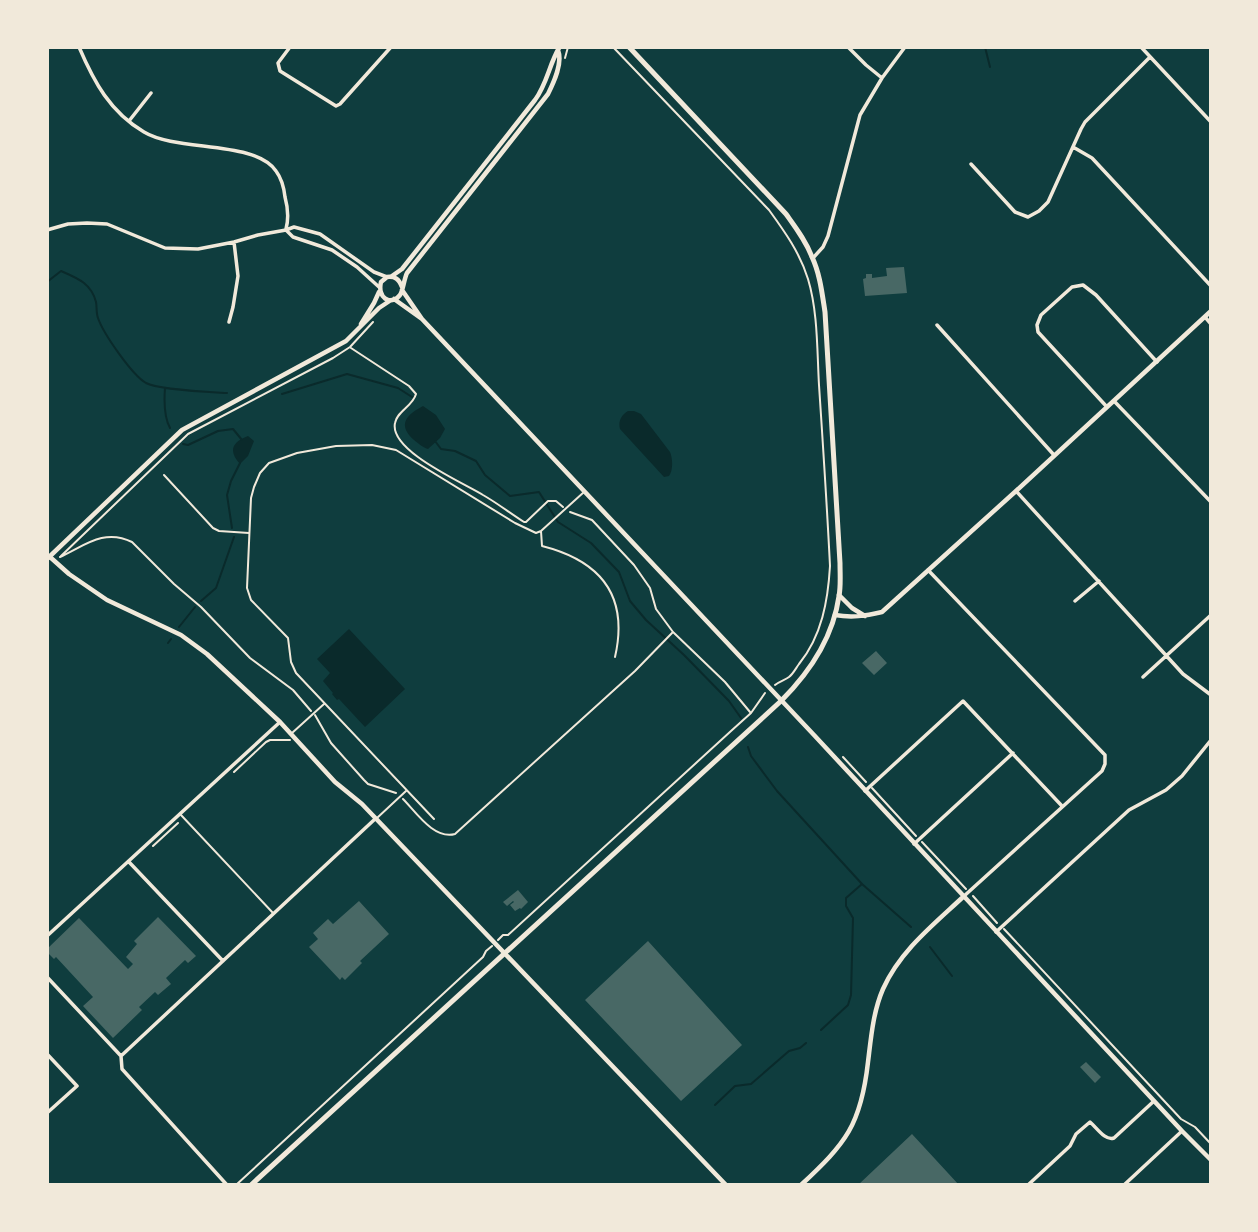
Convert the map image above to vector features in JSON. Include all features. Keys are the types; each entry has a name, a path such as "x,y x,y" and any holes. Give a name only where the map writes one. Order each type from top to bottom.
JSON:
{"main road":[{"path":"251,1185 781,701 813,664 835,615 840,563 827,336 821,288 813,258 786,214 629,47"}],"street":[{"path":"79,47 98,87 113,108 145,133 168,141 254,156 270,164 283,186 288,211 286,230"},
{"path":"290,47 278,63 283,75 336,106 391,47"},
{"path":"848,47 882,78"},
{"path":"813,258 828,236 860,115 905,47"},
{"path":"1141,47 1211,122"},
{"path":"359,328 374,303 381,282 402,269 535,100 542,90 559,48"},
{"path":"559,48 561,56 548,94 407,273 400,296 384,303 336,348 181,430 48,558 107,600 181,635 207,654 280,722 335,782 362,804 726,1185"},
{"path":"971,164 1015,212 1028,217 1039,211 1048,202 1081,129 1092,114 1150,57"},
{"path":"130,121 150,93"},
{"path":"1073,147 1091,158 1211,286"},
{"path":"47,230 68,224 107,224 164,248 198,249 294,227 320,234 374,272 397,279 422,319 1211,1160"},
{"path":"286,230 293,237 332,250 357,267 379,289 384,298 392,300 422,319"},
{"path":"229,322 237,276 234,242"},
{"path":"1107,407 1038,332 1037,325 1041,315 1072,287 1083,285 1096,295 1157,362"},
{"path":"835,615 848,618 882,612 1211,311"},
{"path":"1205,317 1211,324"},
{"path":"937,325 1054,455"},
{"path":"1114,401 1211,502"},
{"path":"1016,491 1183,674 1211,695"},
{"path":"801,1185 834,1153 859,1112 865,1089 876,1010 887,981 904,954 1102,771 1105,764 1105,755 929,570"},
{"path":"1075,601 1099,581"},
{"path":"839,595 865,616"},
{"path":"1143,677 1211,615"},
{"path":"865,791 963,701 1062,806"},
{"path":"47,936 280,722"},
{"path":"996,932 1129,810 1166,790 1182,776 1211,740"},
{"path":"914,844 1013,753"},
{"path":"121,1056 375,819"},
{"path":"128,862 223,961"},
{"path":"47,976 121,1056 122,1069 227,1185"},
{"path":"47,1054 77,1086 47,1113"},
{"path":"1028,1185 1070,1146 1076,1134 1090,1122 1107,1138 1114,1138 1154,1101"},
{"path":"1124,1185 1182,1131"}],"lane":[{"path":"434,819 293,669 288,638 251,600 247,588 251,498 260,473 269,463 297,453 336,446 372,445 396,450 514,523 536,533 585,492"},
{"path":"164,475 213,527 219,531 250,534"},
{"path":"541,531 542,546 575,556 603,580 613,598 619,618 619,639 615,657"},
{"path":"291,737 325,703"},
{"path":"375,819 407,790"},
{"path":"180,814 274,914"}],"path":[{"path":"614,47 769,210 786,232 809,281 818,362 830,566 829,589 817,634 804,658 789,677 777,683"},
{"path":"376,319 350,347 256,400 188,434 60,557 99,538 123,538 132,542 250,658 293,690 313,713 331,743 368,784 396,793"},
{"path":"350,347 415,392 416,396 394,426 405,447 523,522 547,502 556,501 564,510 592,520 634,565 650,588 656,609 673,632 725,682 751,713"},
{"path":"404,799 434,830 450,836 455,834 625,680 673,632"},
{"path":"500,938 508,935 751,713 764,694"},
{"path":"230,774 270,740 291,737"},
{"path":"843,757 866,782"},
{"path":"875,792 914,834"},
{"path":"148,848 178,823"},
{"path":"924,844 965,888"},
{"path":"973,896 997,922"},
{"path":"1006,931 1181,1119 1211,1144"},
{"path":"236,1185 483,957 488,949"}],"water":[{"path":"423,406 436,415 445,429 428,449 409,435 405,425 408,417"},
{"path":"628,411 641,414 670,452 672,465 669,476 664,477 620,429 621,419"},
{"path":"248,436 254,441 248,456 240,464 234,455 234,447 238,441"},
{"path":"349,629 405,689 365,727 332,694 323,681 330,673 317,659"}],"building":[{"path":"904,267 907,293 865,296 863,279 866,274 872,274 872,278 887,276 886,268"},
{"path":"876,651 887,663 874,675 862,663"},
{"path":"518,890 528,902 515,911 510,905 513,901 507,906 503,902"},
{"path":"359,901 389,934 360,961 362,963 345,980 342,977 340,980 309,947 318,939 313,933 328,919 333,924"},
{"path":"158,917 196,956 188,963 185,960 166,978 171,984 158,995 155,992 139,1007 142,1010 113,1038 83,1006 93,997 47,949 79,918 128,969 133,964 126,957 137,944 134,941"},
{"path":"648,941 742,1045 681,1101 585,1000"},
{"path":"1086,1062 1101,1077 1095,1083 1080,1067"},
{"path":"912,1134 959,1185 858,1185"}],"waterway":[{"path":"985,47 990,67"},
{"path":"47,282 61,271 78,279 91,290 101,325 126,363 146,383 173,389 227,393"},
{"path":"282,394 347,374 398,388 412,397"},
{"path":"165,388 166,414 170,428"},
{"path":"183,444 188,445 218,431 233,429 242,440"},
{"path":"435,441 441,449 455,451 476,461 485,475 510,496 539,492 558,522 591,543 619,572 630,601 729,701 741,718"},
{"path":"232,528 227,495 240,463"},
{"path":"201,601 216,588 234,537"},
{"path":"179,627 195,607"},
{"path":"168,643 171,639"},
{"path":"748,747 751,756 777,791 862,884 911,927"},
{"path":"821,1030 848,1005 851,995 853,918 846,906 846,898 862,884"},
{"path":"930,947 952,976"},
{"path":"715,1105 735,1086 751,1084 789,1051 806,1043"}]}
